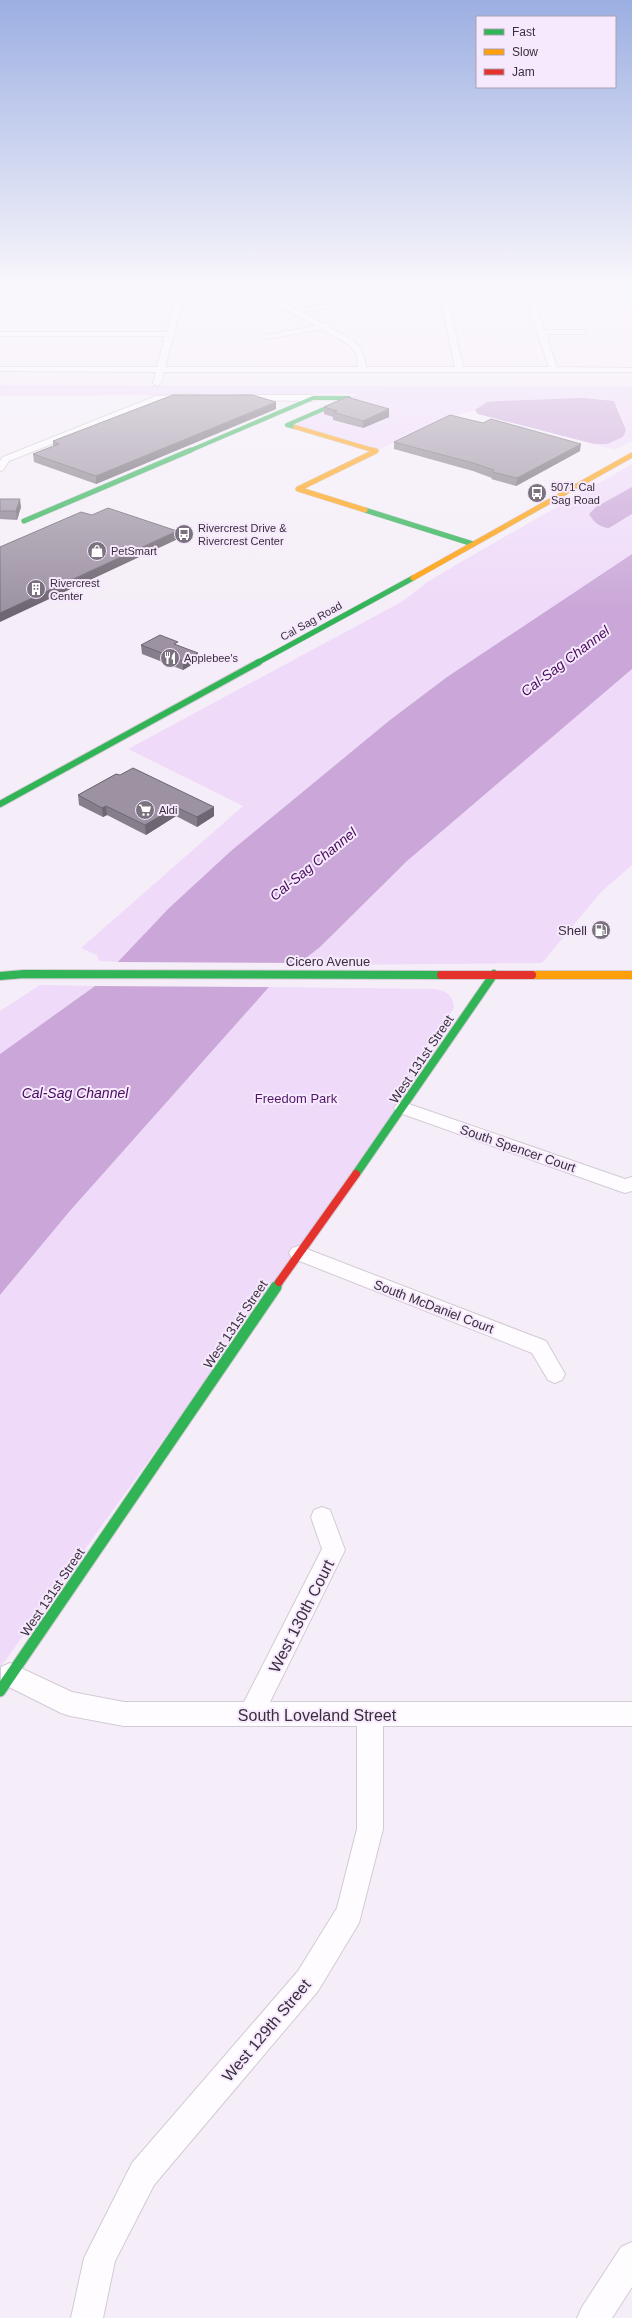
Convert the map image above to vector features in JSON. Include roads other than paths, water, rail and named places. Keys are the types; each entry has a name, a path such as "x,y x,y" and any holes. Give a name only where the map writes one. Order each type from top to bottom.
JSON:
{"street":[{"path":"0,468 6,459 159,398 206,398"},
{"path":"229,398 349,398 287,425 376,451 298,488 473,544"},
{"path":"24,521 313,398"},
{"name":"Cal Sag Road","path":"0,804 632,455"},
{"name":"Cicero Avenue","path":"0,970 24,974"},
{"name":"Cicero Avenue","path":"0,976 24,974 632,975"},
{"name":"West 131st Street","path":"5,1683 299,1253 403,1108 494,974"},
{"name":"South Spencer Court","path":"403,1108 625,1186 632,1184"},
{"name":"South McDaniel Court","path":"299,1253 539,1347 555,1374"},
{"name":"West 130th Court","path":"251,1714 334,1550 322,1517"},
{"name":"South Loveland Street","path":"5,1683 70,1704 124,1714 632,1714"},
{"name":"West 129th Street","path":"87,2318 100,2258 143,2174 308,1981 349,1913 370,1828 370,1715"},
{"path":"593,2318 632,2258"}],"water":[{"path":"583,398 614,401 626,430 623,437 607,444 594,444 478,414 475,410 487,402"},
{"path":"632,487 632,514 609,528 597,524 589,514 596,507"},
{"name":"Cal-Sag Channel","path":"632,554 632,669 407,861 320,947 269,987 69,1212 0,1295 0,1054 95,986 169,908 232,850 390,720 447,677"}],"place":[{"name":"5071 Cal Sag Road","path":"537,493"},
{"name":"Rivercrest Drive & Rivercrest Center","path":"184,534"},
{"name":"PetSmart","path":"97,551"},
{"name":"Rivercrest Center","path":"36,589"},
{"name":"Applebee's","path":"170,658"},
{"name":"Aldi","path":"145,810"},
{"name":"Shell","path":"601,930"}],"park label":[{"name":"Freedom Park","path":"296,1098"}]}
